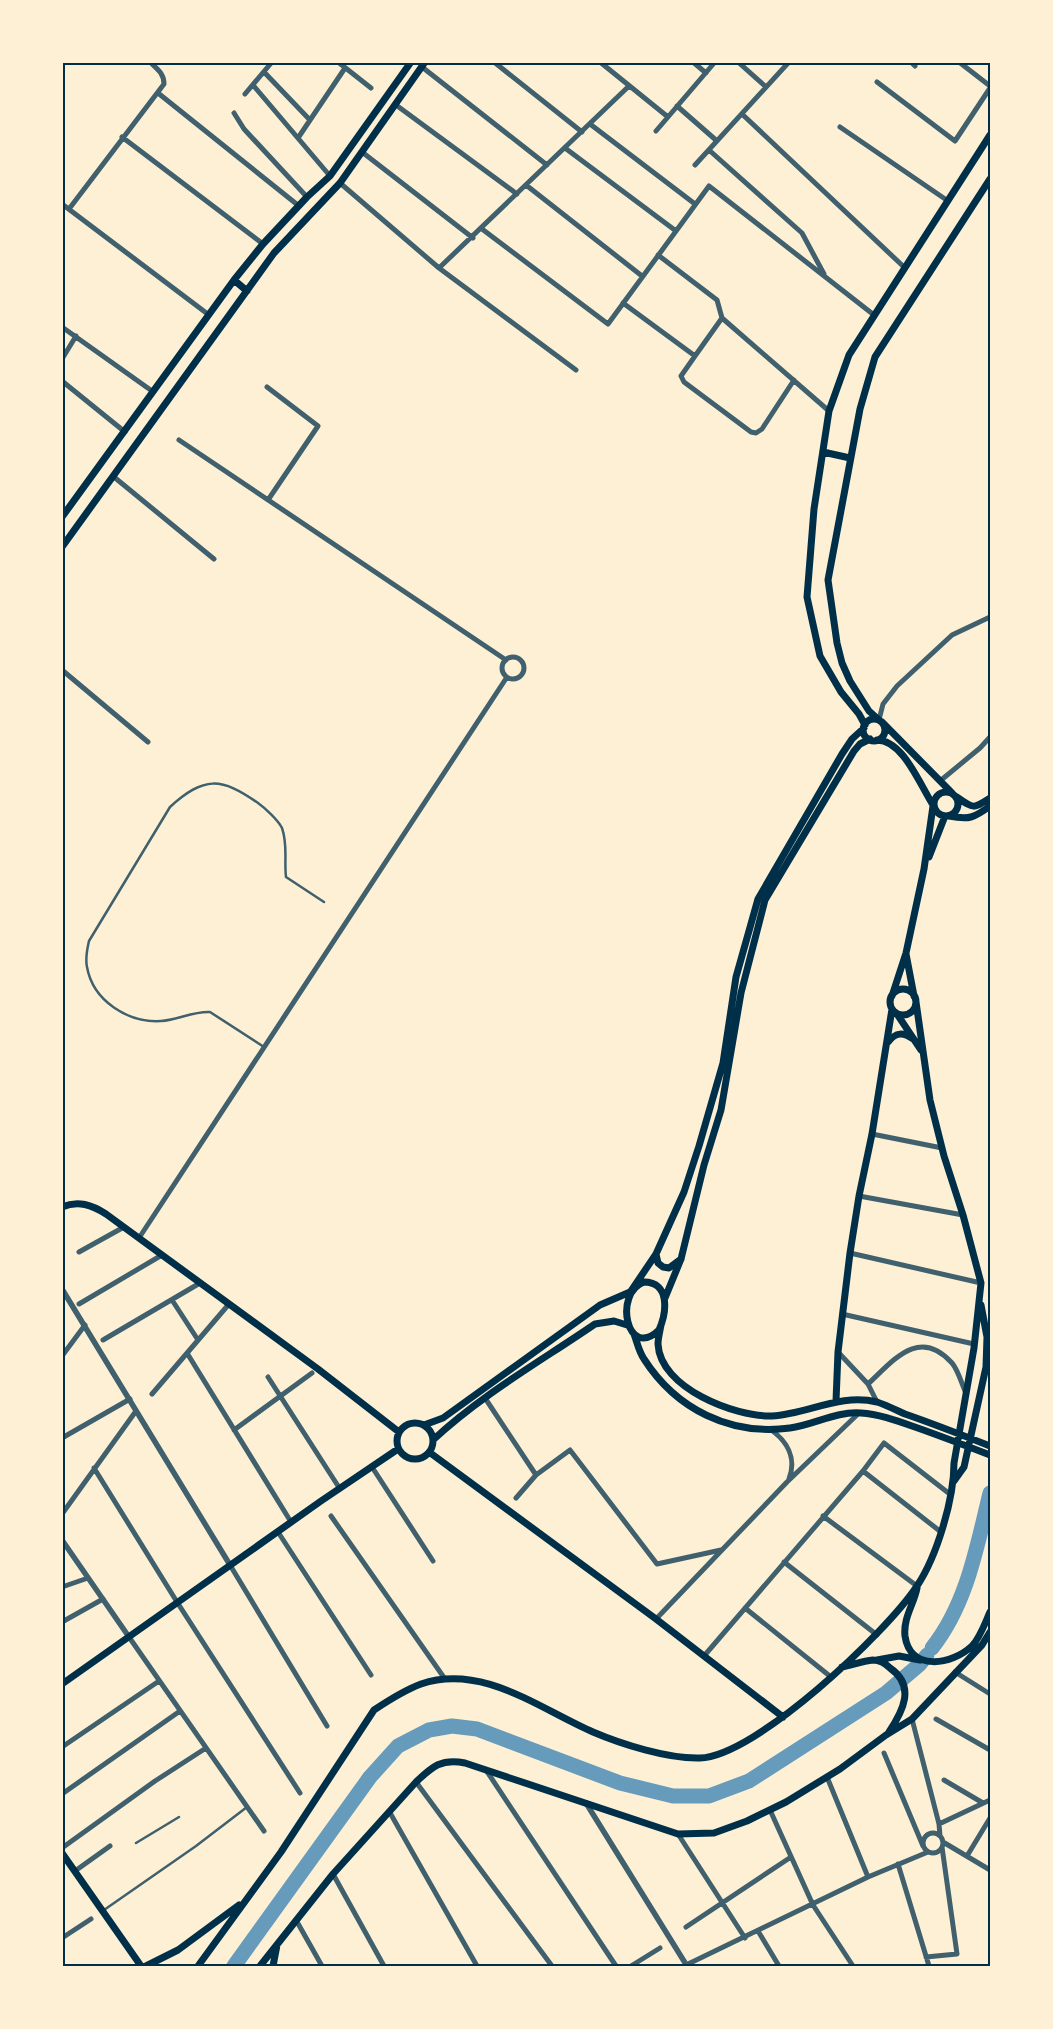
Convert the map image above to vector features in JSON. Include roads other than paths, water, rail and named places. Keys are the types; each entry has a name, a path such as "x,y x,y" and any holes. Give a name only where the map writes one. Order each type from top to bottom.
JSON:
{"main road":[{"path":"62,517 234,280 263,244 307,197 330,176 410,63"},
{"path":"62,547 274,253 340,183 424,65"},
{"path":"990,135 849,355 829,411 814,509 808,597 820,656 841,692 859,714 865,734 873,739 889,742 902,753 938,813 965,819 973,818 990,806"},
{"path":"330,176 340,183"},
{"path":"990,180 875,357 860,409 828,580 837,643 842,663 850,681 869,711 940,781 970,807 976,808 990,798"},
{"path":"307,197 317,206"},
{"path":"234,280 247,290"},
{"path":"823,452 850,458"},
{"path":"881,721 869,720 842,754 758,899 736,977 723,1063 684,1192 656,1254 631,1292 626,1320 627,1325 634,1334 642,1357 670,1392 686,1405 724,1422 743,1427 791,1428 848,1413 859,1413 888,1418 933,1433 990,1456"},
{"path":"881,721 884,733 860,744 854,751 765,900 741,993 721,1110 704,1165 681,1259 665,1298 658,1344 661,1356 678,1381 692,1392 744,1413 770,1416 788,1414 836,1401 877,1402 990,1446"},
{"path":"923,1052 890,1003 906,953 924,869 935,798 940,792 954,794 958,800 958,808 947,816 924,869"},
{"path":"198,1966 281,1852 374,1710 397,1696 422,1684 445,1679 466,1680 496,1686 593,1732 625,1744 678,1756 700,1758 723,1754 783,1717 842,1668 877,1634 917,1586 929,1563 940,1532 954,1481 954,1463 974,1344 981,1283 930,1100 906,953"},
{"path":"892,996 896,991 903,989 909,991 915,999 915,1009 910,1014 904,1015 895,1012"},
{"path":"836,1401 838,1352 850,1253 859,1196 895,1012"},
{"path":"888,1042 894,1035 900,1033 907,1034 915,1040"},
{"path":"62,1207 81,1203 94,1207 124,1227 318,1370 398,1432"},
{"path":"656,1254 658,1263 663,1268 669,1268 681,1259"},
{"path":"424,1425 443,1418 600,1305 631,1292 638,1284 650,1282 660,1287 665,1298"},
{"path":"954,1481 964,1467 986,1367 987,1337 980,1297"},
{"path":"433,1440 429,1429 424,1425 419,1423 407,1424 398,1432 398,1449 407,1457 419,1458 429,1452 433,1440 448,1426 595,1324 614,1320 627,1325"},
{"path":"634,1334 650,1336 659,1330 661,1325"},
{"path":"62,1684 398,1449"},
{"path":"429,1452 656,1619 783,1717"},
{"path":"917,1586 915,1598 906,1618 905,1638 911,1649 921,1660"},
{"path":"842,1668 898,1656 937,1663 952,1660 973,1645 990,1612"},
{"path":"260,1966 333,1874 416,1782 441,1762 454,1760 678,1834 714,1833 770,1810 827,1777 912,1719 982,1645 990,1632"},
{"path":"874,1660 885,1664 901,1677 904,1688 903,1710 886,1735"},
{"path":"62,1853 141,1966"},
{"path":"146,1966 178,1950 245,1901"},
{"path":"273,1966 277,1944"}],"street":[{"path":"68,209 164,84 164,78 150,62"},
{"path":"245,94 272,62"},
{"path":"338,62 371,88"},
{"path":"494,62 582,132"},
{"path":"600,62 668,117"},
{"path":"693,62 706,73"},
{"path":"656,131 716,62"},
{"path":"738,62 766,87"},
{"path":"695,165 789,62"},
{"path":"877,82 955,141 990,87 960,62"},
{"path":"424,65 547,166"},
{"path":"298,138 345,68"},
{"path":"264,72 309,119"},
{"path":"253,85 330,176"},
{"path":"439,268 473,238 629,86"},
{"path":"158,93 299,206"},
{"path":"396,105 517,194"},
{"path":"677,106 717,141"},
{"path":"234,112 244,129 307,197"},
{"path":"742,114 904,268"},
{"path":"590,124 695,204"},
{"path":"840,127 948,201"},
{"path":"122,137 263,244"},
{"path":"565,148 676,231"},
{"path":"709,150 802,233 826,277"},
{"path":"362,152 473,238"},
{"path":"340,183 439,268 576,370"},
{"path":"526,185 642,276"},
{"path":"482,229 608,324 709,186 874,315"},
{"path":"62,204 209,315"},
{"path":"658,255 717,300 722,318 829,411"},
{"path":"623,303 695,356"},
{"path":"722,318 681,376 684,382 756,433 762,429 794,380"},
{"path":"62,327 152,391"},
{"path":"62,359 76,336"},
{"path":"62,380 124,432"},
{"path":"267,386 318,426 268,500"},
{"path":"179,440 506,660 517,658 524,666 523,673 518,678 507,677"},
{"path":"114,477 214,559"},
{"path":"881,721 883,704 898,686 952,635 990,617"},
{"path":"506,660 502,668 507,677"},
{"path":"62,670 148,742"},
{"path":"139,1238 507,677"},
{"path":"940,781 980,748 990,737"},
{"path":"872,1134 942,1148"},
{"path":"859,1196 963,1215"},
{"path":"79,1252 124,1227"},
{"path":"850,1253 981,1283"},
{"path":"79,1304 162,1255"},
{"path":"103,1340 200,1283"},
{"path":"62,1288 328,1726"},
{"path":"172,1300 198,1340"},
{"path":"152,1394 229,1304"},
{"path":"842,1314 974,1344"},
{"path":"62,1356 85,1325"},
{"path":"868,1384 901,1352 920,1346 938,1351 953,1363 965,1391"},
{"path":"838,1352 868,1384 877,1402"},
{"path":"187,1353 292,1522"},
{"path":"234,1430 312,1374"},
{"path":"268,1377 340,1489"},
{"path":"486,1398 536,1475"},
{"path":"62,1438 130,1399"},
{"path":"62,1514 136,1410"},
{"path":"656,1619 787,1482 859,1413"},
{"path":"769,1429 786,1444 790,1453 793,1469 787,1482"},
{"path":"704,1656 863,1471 884,1443 951,1495"},
{"path":"516,1498 536,1475 570,1450 657,1564 722,1550"},
{"path":"372,1467 434,1561"},
{"path":"94,1468 300,1793"},
{"path":"863,1471 940,1532"},
{"path":"331,1516 445,1679"},
{"path":"823,1516 917,1586"},
{"path":"278,1532 371,1675"},
{"path":"62,1540 264,1831"},
{"path":"784,1562 877,1634"},
{"path":"62,1588 88,1578"},
{"path":"62,1622 103,1599"},
{"path":"745,1608 831,1677"},
{"path":"956,1672 990,1694"},
{"path":"62,1747 159,1681"},
{"path":"62,1794 180,1711"},
{"path":"936,1718 990,1750"},
{"path":"912,1719 939,1824 957,1954 926,1957"},
{"path":"62,1848 155,1781 206,1748"},
{"path":"884,1753 923,1846 928,1852"},
{"path":"486,1770 616,1966"},
{"path":"827,1777 868,1877"},
{"path":"944,1780 983,1803"},
{"path":"416,1782 552,1966"},
{"path":"939,1824 990,1800"},
{"path":"586,1803 686,1966 868,1877 928,1852 936,1852 943,1845"},
{"path":"770,1810 813,1905 853,1966"},
{"path":"389,1811 477,1966"},
{"path":"967,1856 990,1818"},
{"path":"923,1846 925,1837 928,1834 932,1833 940,1836"},
{"path":"678,1834 745,1938"},
{"path":"943,1845 967,1856 990,1870"},
{"path":"75,1871 110,1846"},
{"path":"686,1928 791,1857"},
{"path":"898,1864 929,1966"},
{"path":"333,1874 384,1966"},
{"path":"62,1938 91,1919"},
{"path":"296,1920 322,1966"},
{"path":"758,1931 779,1966"},
{"path":"631,1966 660,1948"}],"lane":[{"path":"264,1047 210,1012 200,1011 174,1020 160,1021 140,1020 124,1014 102,998 90,980 86,957 89,941 170,807 184,794 200,785 220,782 242,792 261,805 281,826 287,851 286,877 324,902"},
{"path":"103,1911 196,1846 247,1807"},
{"path":"136,1843 179,1817"}],"waterway":[{"path":"932,1648 944,1631 962,1594 975,1554 990,1493"},
{"path":"234,1966 370,1777 398,1746 429,1730 452,1726 477,1729 620,1783 673,1796 709,1796 749,1781 886,1693 920,1664 927,1655"}]}
